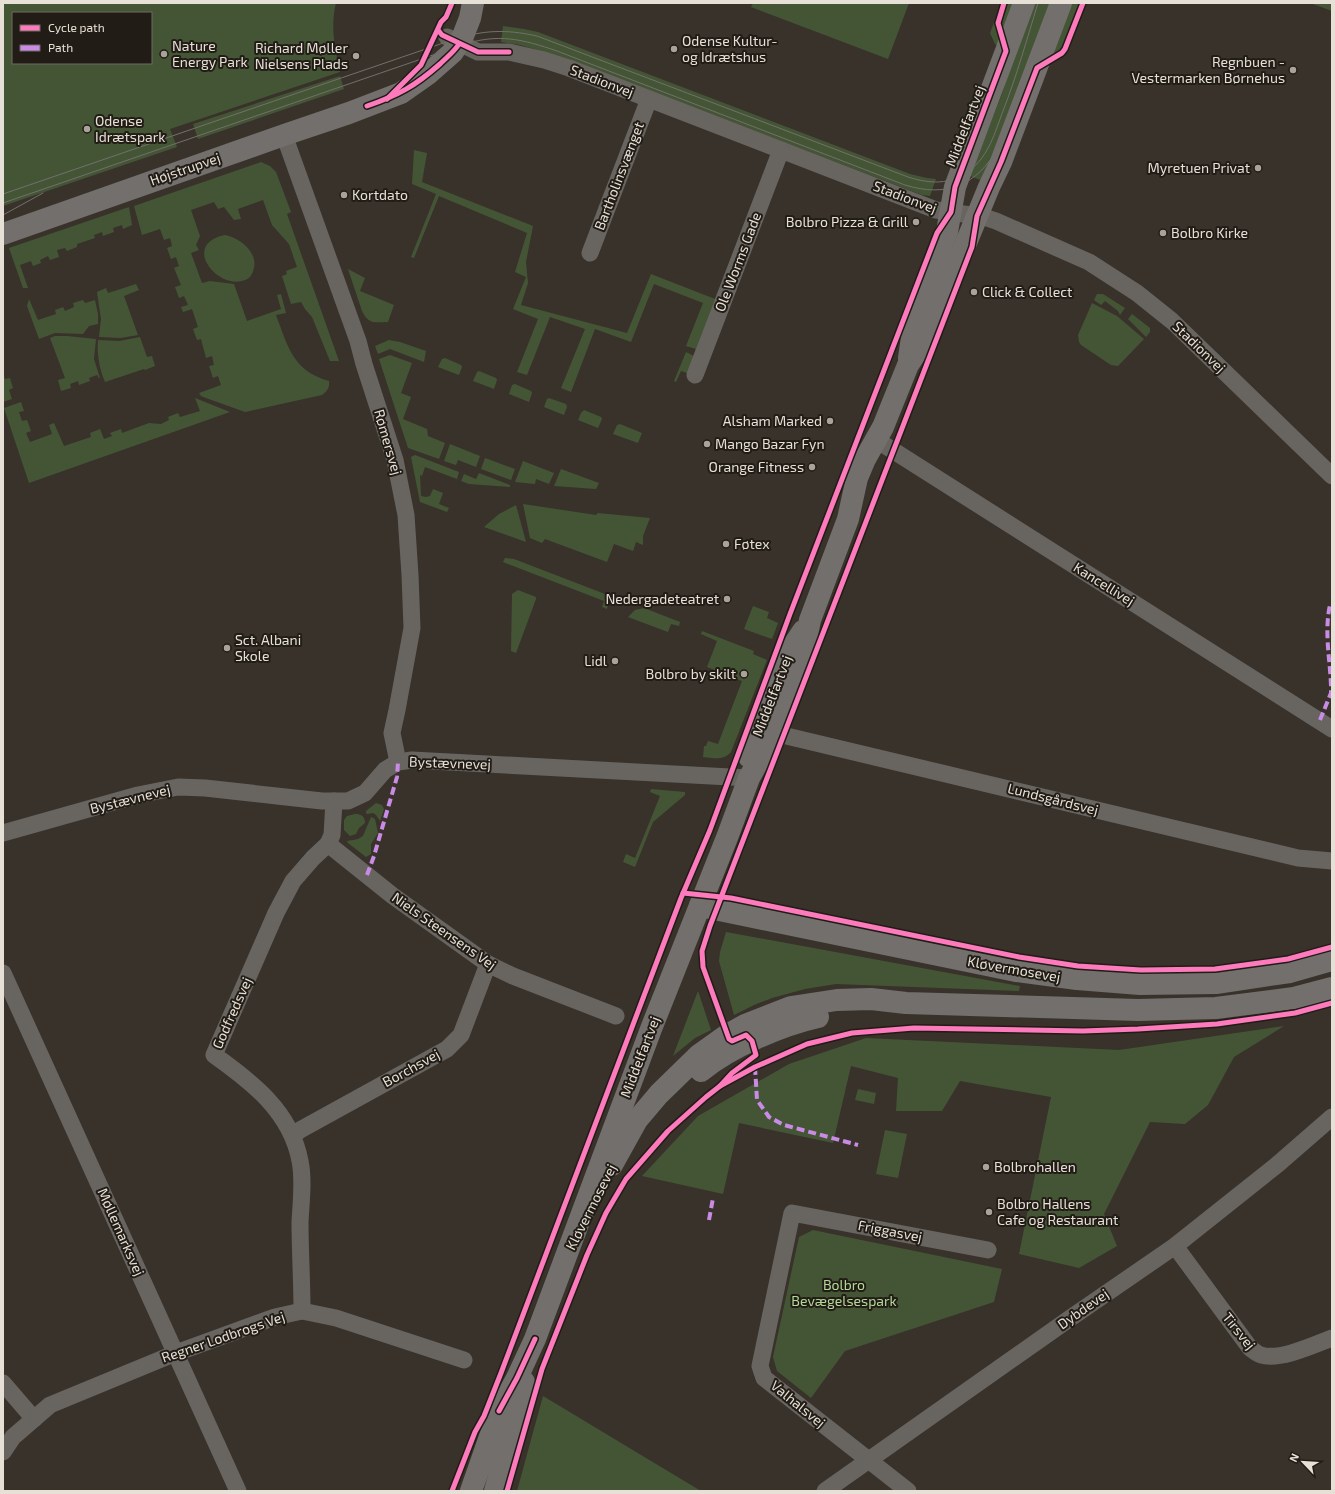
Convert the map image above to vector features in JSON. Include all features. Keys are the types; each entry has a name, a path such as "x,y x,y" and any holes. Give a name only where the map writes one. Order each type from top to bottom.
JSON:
{"main road":[{"path":"453,40 459,3"},
{"path":"453,40 470,18 473,3"},
{"name":"Middelfartvej","path":"908,365 915,316 947,232 955,187 1024,3"},
{"name":"Middelfartvej","path":"471,1491 499,1411 517,1378 535,1338 651,1029 749,778 774,733 801,664 810,620 848,519 870,482 876,466 880,437 908,365 929,332 1001,162 1062,3"},
{"name":"Højstrupvej","path":"3,234 401,93 428,74 453,52 453,40"},
{"name":"Middelfartvej","path":"749,778 748,758 785,658 810,620"},
{"name":"Kløvermosevej","path":"700,906 1016,971 1085,980 1140,984 1216,983 1290,972 1332,960"},
{"name":"Kløvermosevej","path":"564,1261 618,1153 637,1120 658,1094 699,1055 727,1035 745,1025 792,1007 837,1000 871,998 906,1003 1138,1010 1216,1008 1294,998 1332,988"},
{"name":"Middelfartvej","path":"495,1491 535,1338"},
{"path":"458,1491 478,1439 499,1411"}],"street":[{"name":"Stadionvej","path":"453,40 478,52 509,52 544,60 569,68 936,210 977,216 996,221 1089,262 1137,293 1172,321 1332,476"},
{"name":"Bartholinsvænget","path":"590,253 649,99"},
{"name":"Rømersvej","path":"284,134 358,341 395,460 406,515 412,628 392,734 398,762"},
{"name":"Ole Worms Gade","path":"695,375 781,150"},
{"name":"Kancellivej","path":"880,437 1332,729"},
{"name":"Lundsgårdsvej","path":"774,733 1298,858 1332,862"},
{"name":"Bystævnevej","path":"3,833 138,795 178,787 205,788 334,801 348,800 365,793 385,770 398,762 412,760 749,778"},
{"path":"328,844 332,835 334,801"},
{"name":"Niels Steensens Vej","path":"328,844 393,896 488,964 513,976 616,1016"},
{"name":"Godfredsvej","path":"302,1311 301,1161 293,1135 278,1110 260,1090 239,1072 214,1055 276,913 293,881 313,858 328,844"},
{"name":"Borchsvej","path":"293,1135 447,1049 461,1035 488,964"},
{"name":"Møllemarksvej","path":"3,973 238,1491"},
{"name":"Dybdevej","path":"826,1491 868,1460 1175,1246 1278,1164 1332,1117"},
{"name":"Friggasvej","path":"792,1213 988,1250"},
{"name":"Valhalsvej","path":"792,1213 760,1366 764,1378 908,1491"},
{"name":"Tirsvej","path":"1175,1246 1250,1348 1260,1355 1272,1357 1301,1350 1332,1338"},
{"name":"Regner Lodbrogs Vej","path":"3,1452 13,1437 50,1405 176,1353 275,1317 302,1311 336,1318 464,1360"},
{"path":"3,1383 34,1419"}],"green space":[{"name":"Odense Idrætspark","path":"3,3 336,3 333,29 340,72 170,129 177,147 3,206"},
{"path":"753,3 909,3 888,59 751,7"},
{"path":"1007,3 1021,3 1007,40 1001,24"},
{"path":"1029,3 1058,3 983,181 970,176 1002,94"},
{"path":"1066,3 1080,3 1063,49 1043,62"},
{"path":"1310,3 1332,3 1332,11"},
{"path":"996,17 1000,47 995,44 990,33"},
{"path":"503,26 538,32 910,174 936,179 930,196 922,195 555,55 520,45 501,42"},
{"path":"340,76 344,89 198,139 193,124"},
{"path":"414,150 427,153 422,182 533,226 526,262 528,283 521,305 627,333 651,274 715,299 696,349 686,346 703,303 654,284 631,342 595,329 571,392 561,388 585,329 550,317 527,375 517,372 538,319 513,309 526,277 515,272 527,233 439,196 414,258 411,257 436,194 412,184"},
{"path":"261,162 270,166 276,172 291,212 287,214 339,361 330,361 312,317 301,302 291,304 282,276 287,274 286,271 297,267 289,244 272,225 263,200 238,209 241,219 234,220 224,207 218,209 214,202 191,210 200,236 196,245 199,250 191,253 202,283 210,281 234,284 247,321 281,309 277,295 281,294 286,313 276,315 289,347 300,364 307,371 317,377 329,381 328,389 322,395 245,412 201,396 199,393 221,385 218,376 213,378 209,366 214,365 212,356 206,358 201,339 197,340 193,329 198,327 192,309 183,312 181,307 188,305 184,296 179,298 175,287 181,285 174,268 179,266 176,257 171,259 167,248 172,246 170,238 164,240 160,229 142,235 134,206"},
{"path":"129,207 132,225 123,229 122,225 113,228 114,232 103,236 102,232 94,235 95,238 77,244 77,247 67,251 65,248 57,250 59,257 50,260 48,256 40,260 41,263 33,266 31,261 20,265 28,288 23,288 9,248"},
{"path":"225,235 243,243 251,253 254,259 254,265 252,274 249,278 235,282 224,279 215,273 208,265 204,256 205,247 212,240"},
{"path":"348,269 365,278 360,291 394,305 388,322 372,322 367,319 362,311"},
{"path":"136,284 139,290 124,296 138,335 121,338 99,337 101,319 97,292 106,288 108,293"},
{"path":"1097,294 1103,294 1125,308 1120,315 1118,311 1105,301 1101,305 1094,300"},
{"path":"29,299 38,320 56,314 55,310 63,307 65,311 74,307 73,303 83,300 85,303 95,300 98,314 98,324 89,326 83,334 55,333 39,339 27,306"},
{"path":"1092,303 1117,316 1144,339 1118,366 1111,365 1081,345 1079,342 1078,335"},
{"path":"1132,314 1150,328 1150,332 1146,337 1128,319"},
{"path":"55,336 96,339 94,359 100,378 97,375 89,378 90,381 79,385 78,381 70,384 71,388 61,391 58,380 65,378 50,338"},
{"path":"140,337 147,357 152,356 155,366 105,382 99,361 98,340 119,341"},
{"path":"389,340 400,342 426,351 424,362 390,349 378,354 375,346"},
{"path":"686,352 694,356 687,373 681,371 676,382 674,381"},
{"path":"390,355 412,363 401,393 411,397 403,419 427,429 428,436 445,443 439,459 408,448 379,359"},
{"path":"445,358 461,365 462,367 459,375 438,367 442,359"},
{"path":"479,371 496,378 497,380 494,389 473,381 477,372"},
{"path":"3,373 5,379 10,378 13,388 9,390 12,399 3,402"},
{"path":"515,384 531,391 532,393 529,402 509,394 512,385"},
{"path":"195,398 230,412 29,483 4,408 21,402 24,411 19,412 22,421 27,420 31,431 26,433 30,442 52,434 49,425 54,423 64,446 91,437 90,433 100,429 104,439 112,436 110,433 121,429 122,433 149,423 161,424 169,420 168,417 178,413 180,417 200,411"},
{"path":"549,398 566,404 567,407 564,415 544,407 547,399"},
{"path":"584,410 601,417 602,419 598,428 578,420"},
{"path":"620,424 642,433 638,443 613,434 617,425"},
{"path":"450,444 480,456 476,467 458,460 456,465 444,461"},
{"path":"415,455 459,472 457,479 425,467 422,476 420,475 421,496 430,496 433,489 443,493 439,504 449,508 447,512 420,502 411,457"},
{"path":"485,458 515,469 511,480 481,469"},
{"path":"523,461 554,473 549,484 536,479 535,484 515,482"},
{"path":"561,469 599,483 596,489 554,486"},
{"path":"479,473 510,485 510,487 469,484 461,481 464,474 476,479"},
{"path":"523,504 596,515 598,513 650,518 643,536 643,545 636,542 633,551 614,544 607,562 545,539 542,543 530,538"},
{"path":"516,505 526,542 484,527 499,514"},
{"path":"505,558 514,559 605,594 609,600 607,609 602,607 604,601 503,562"},
{"path":"518,590 536,597 536,599 516,653 511,651 512,594"},
{"path":"753,606 769,612 767,618 778,623 772,639 744,629"},
{"path":"644,608 680,622 679,626 671,624 668,632 628,617 635,610"},
{"path":"702,631 754,651 753,654 767,660 731,752 722,758 703,757 704,746 706,746 708,741 718,744 742,681 707,667 717,641 701,634"},
{"path":"651,789 685,792 685,795 653,822 635,867 623,862 626,854 635,858 660,796 650,792"},
{"path":"376,803 382,805 384,809 380,821 373,813 366,813 366,811"},
{"path":"355,814 362,816 365,823 359,828 356,834 350,836 344,830 344,820 347,816"},
{"path":"371,817 375,819 378,833 371,844 371,854 366,857 347,841 358,839 363,836"},
{"path":"726,932 1020,986 1019,991 836,984 805,989 772,998 734,1015 719,961"},
{"path":"698,991 711,1030 695,1038 673,1056"},
{"path":"1284,1026 1234,1057 1208,1105 1185,1124 1150,1122 1104,1214 1117,1246 1079,1268 1019,1254 1051,1097 960,1081 942,1111 896,1111 898,1078 851,1066 833,1143 739,1123 723,1194 642,1176 698,1116 789,1064 866,1038 1119,1050"},
{"path":"858,1089 876,1093 874,1104 855,1100"},
{"path":"885,1130 907,1134 898,1178 876,1174"},
{"name":"Bolbro Bevægelsespark","path":"813,1230 1002,1269 994,1302 845,1351 811,1398 777,1371 773,1357 799,1237"},
{"path":"543,1396 701,1491 517,1491"}],"tram line":[{"path":"3,194 452,40 484,32 515,32 537,36 908,177 932,182 947,181 962,176 969,171 982,158 986,151 997,127 1013,84 1038,3"},
{"path":"3,203 462,45 475,41 499,38 532,43 557,51 905,185 920,189 947,189 959,185 981,171 990,161 998,148 1053,3"},
{"path":"3,215 43,193"}],"marked path":[{"path":"1320,720 1331,693 1327,635 1330,605"},
{"path":"367,875 397,777 398,762"},
{"path":"755,1067 757,1100 769,1117 784,1125 858,1145"},
{"path":"709,1220 713,1198"}],"cycle path":[{"path":"387,99 421,65 441,22 446,17 452,3"},
{"path":"452,1491 475,1432 484,1416 501,1373 681,898 710,830 790,614 937,233 951,212 955,187 1006,51 998,23 1004,3"},
{"path":"720,1086 732,1073 756,1055 752,1041 746,1035 732,1041 729,1039 703,967 702,951 710,926 972,247 977,216 1001,162 1037,68 1062,53 1065,49 1083,3"},
{"path":"438,30 442,35 478,52 509,52"},
{"path":"367,106 398,94 423,78 453,52 459,44"},
{"path":"683,893 731,898 1019,957 1078,966 1141,970 1215,969 1288,959 1332,947"},
{"path":"507,1491 542,1369 587,1255 606,1213 626,1179 668,1131 720,1086 755,1067 807,1044 852,1033 914,1028 1083,1031 1138,1029 1217,1024 1295,1013 1332,1003"},
{"path":"499,1411 517,1378 535,1339"}],"place":[{"name":"Odense Kultur- og Idrætshus","path":"674,49"},
{"name":"Nature Energy Park","path":"164,54"},
{"name":"Richard Møller Nielsens Plads","path":"356,56"},
{"name":"Regnbuen - Vestermarken Børnehus","path":"1293,70"},
{"name":"Odense Idrætspark","path":"87,129"},
{"name":"Myretuen Privat","path":"1258,168"},
{"name":"Kortdato","path":"344,195"},
{"name":"Bolbro Pizza & Grill","path":"916,222"},
{"name":"Bolbro Kirke","path":"1163,233"},
{"name":"Click & Collect","path":"974,292"},
{"name":"Alsham Marked","path":"830,421"},
{"name":"Mango Bazar Fyn","path":"707,444"},
{"name":"Orange Fitness","path":"812,467"},
{"name":"Føtex","path":"726,544"},
{"name":"Nedergadeteatret","path":"727,599"},
{"name":"Sct. Albani Skole","path":"227,648"},
{"name":"Lidl","path":"615,661"},
{"name":"Bolbro by skilt","path":"744,674"},
{"name":"Bolbrohallen","path":"986,1167"},
{"name":"Bolbro Hallens Cafe og Restaurant","path":"989,1212"}]}
